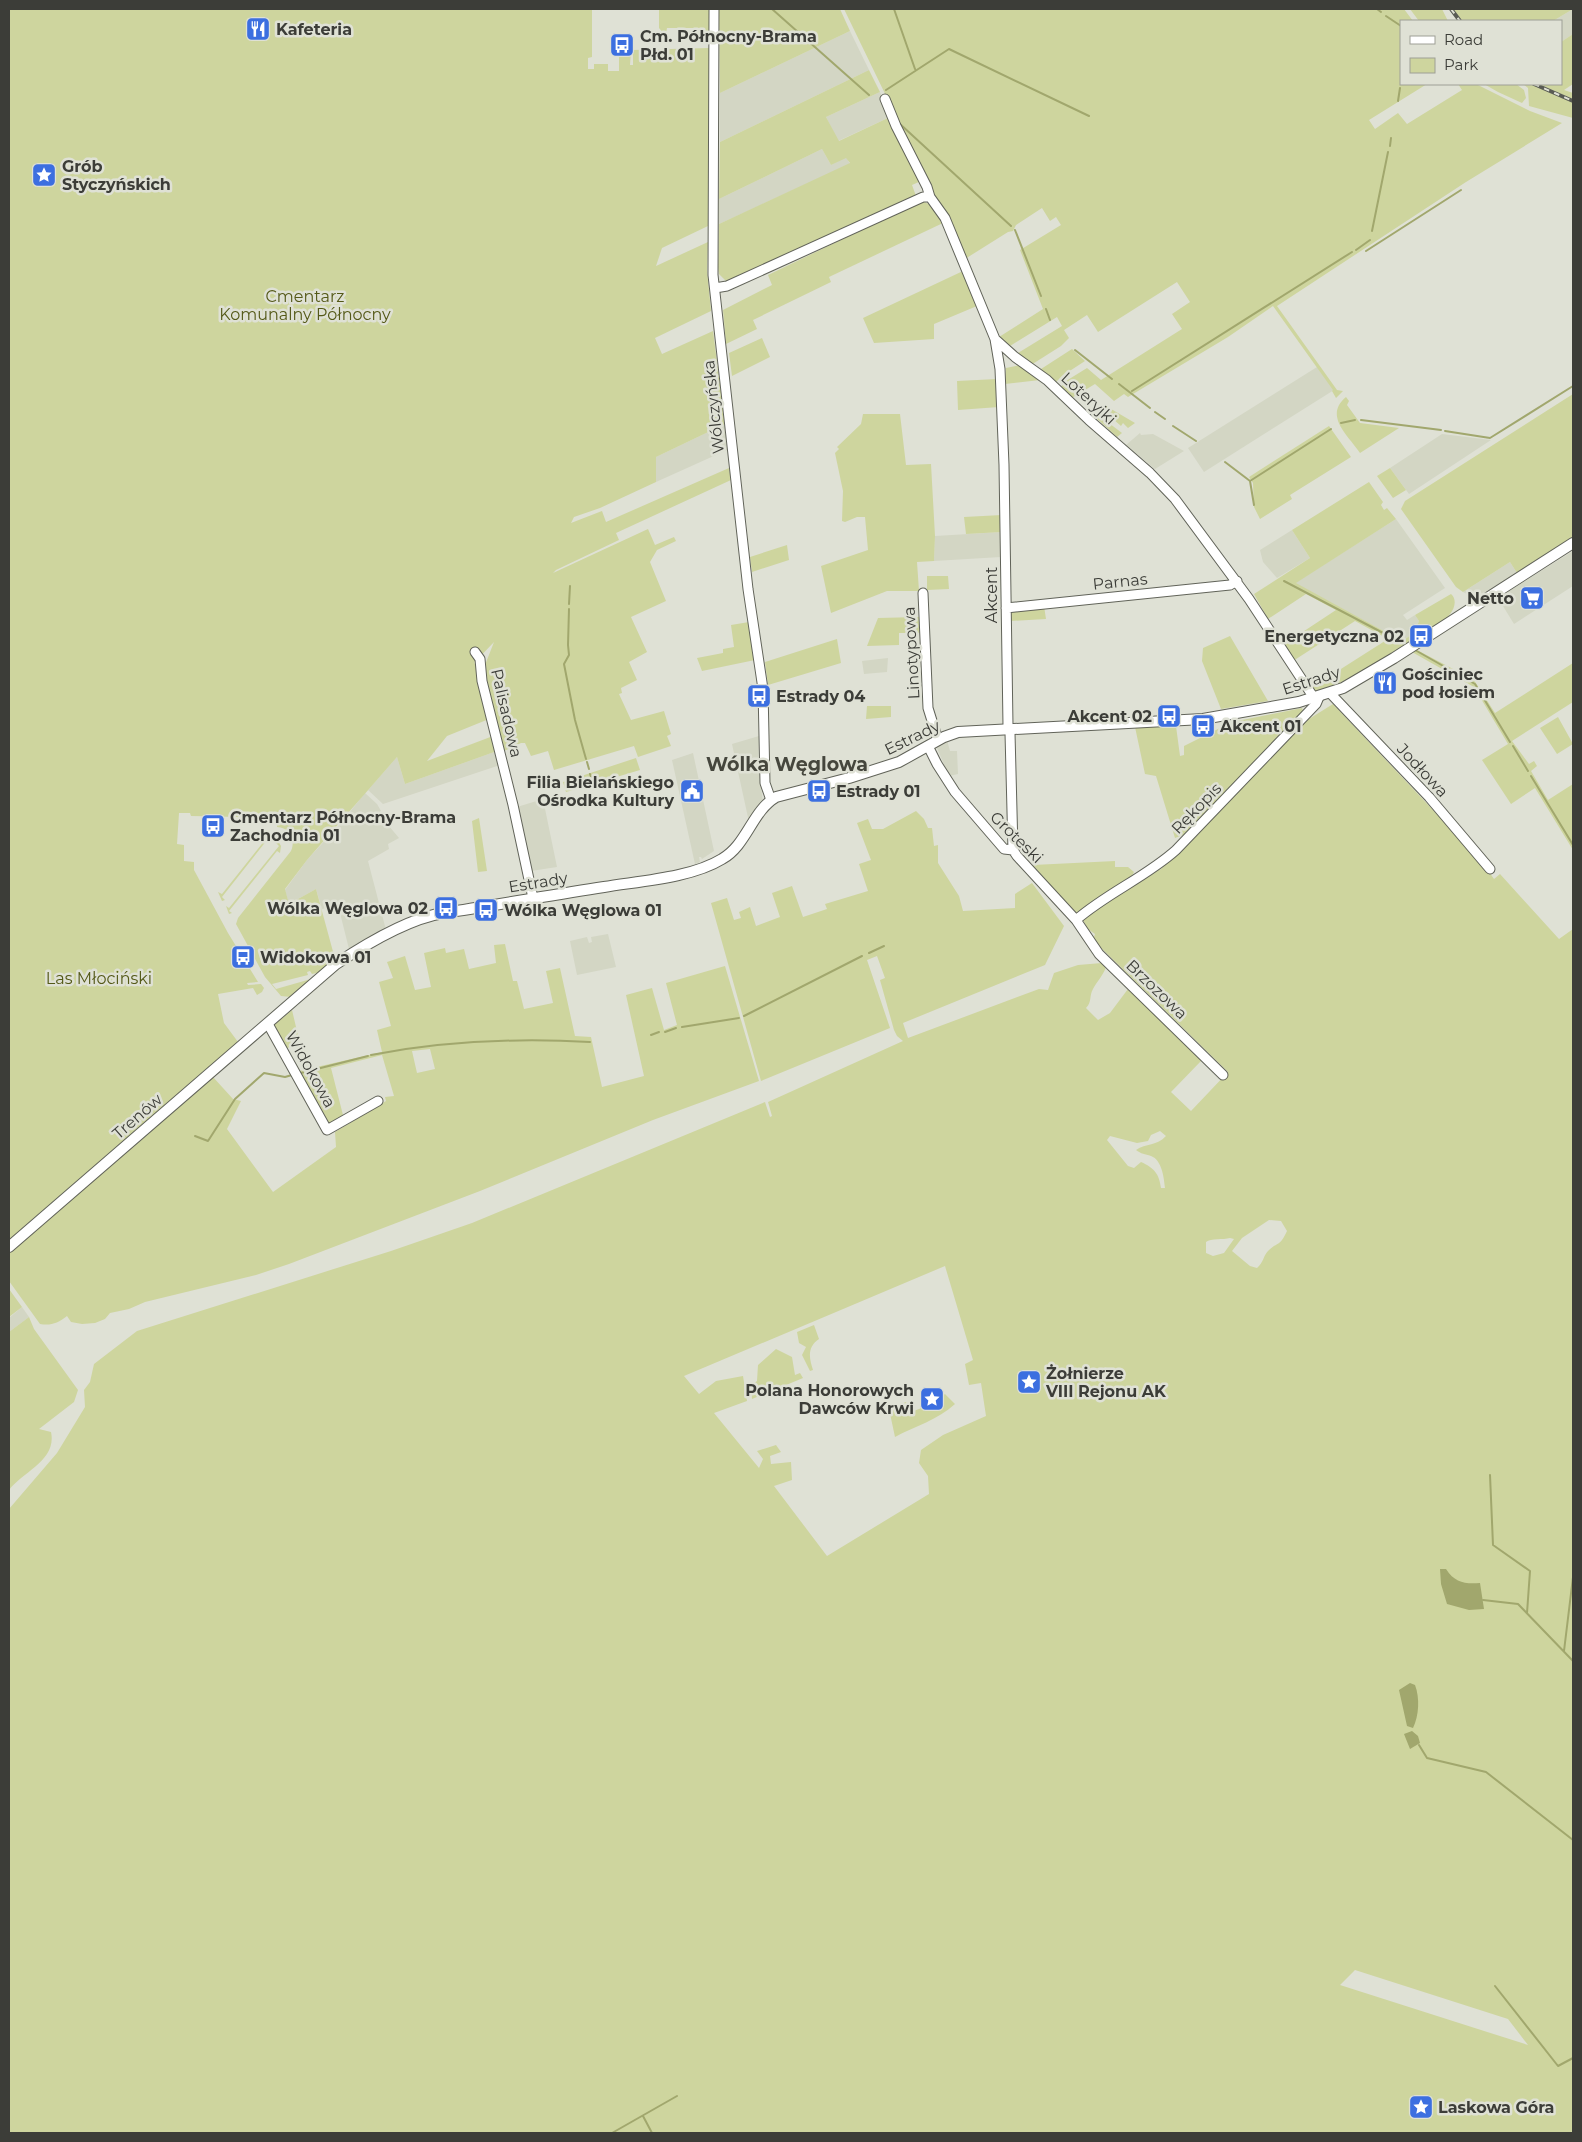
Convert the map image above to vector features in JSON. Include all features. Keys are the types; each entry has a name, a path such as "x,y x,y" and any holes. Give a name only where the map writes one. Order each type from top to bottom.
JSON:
{"main road":[{"name":"Estrady","path":"286,1008 336,964 351,954 420,919 443,912 668,876 718,862 737,847 771,800 899,762 938,740 958,732 1221,717 1317,698 1354,682 1394,658 1573,543"},
{"name":"Trenów","path":"9,1248 286,1008"}],"street":[{"name":"Wólczyńska","path":"714,9 713,275 747,581 763,690 764,783 771,800"},
{"name":"Loteryjki","path":"885,99 896,126 927,187 930,198 945,218 995,339 1015,357 1047,380 1089,420 1150,473 1180,504 1237,581 1317,698"},
{"path":"714,288 727,286 924,197 930,198"},
{"name":"Akcent","path":"995,339 1000,369 1004,465 1013,850"},
{"name":"Parnas","path":"1006,608 1230,585 1237,581"},
{"name":"Linotypowa","path":"923,593 928,708 938,740"},
{"name":"Palisadowa","path":"475,652 480,659 482,682 534,898"},
{"name":"Jodłowa","path":"1330,693 1429,797 1490,869"},
{"name":"Rękopis","path":"1076,920 1106,897 1164,861 1176,850 1316,704 1317,698"},
{"name":"Groteski","path":"928,746 944,777 1001,848 1013,850 1076,920"},
{"name":"Brzozowa","path":"1076,920 1099,954 1223,1075"},
{"name":"Widokowa","path":"268,1024 327,1130 378,1101"}],"shaded area":[{"path":"1573,9 1573,34 1562,41 1562,20 1555,20"},
{"path":"850,31 869,70 720,142 720,93"},
{"path":"880,92 890,117 838,141 826,117"},
{"path":"822,149 831,165 846,157 850,164 719,224 719,199"},
{"path":"1317,367 1334,390 1204,472 1188,448"},
{"path":"725,424 727,450 656,482 656,457"},
{"path":"1140,433 1141,435 1153,434 1184,451 1155,469 1126,445"},
{"path":"1442,434 1491,440 1409,494 1390,468"},
{"path":"1396,519 1445,588 1403,615 1407,620 1415,615 1419,621 1414,633 1402,641 1295,583"},
{"path":"1292,530 1310,558 1277,578 1263,562 1260,550"},
{"path":"1002,532 1001,557 934,561 935,536"},
{"path":"1573,551 1573,586 1514,624 1498,598"},
{"path":"1510,562 1517,573 1483,593 1469,595 1463,592"},
{"path":"888,658 887,672 864,674 862,661"},
{"path":"759,736 758,767 763,802 749,822 732,744"},
{"path":"947,740 950,751 957,751 958,774 949,776 937,748"},
{"path":"497,751 500,765 383,804 368,790 397,757 405,784"},
{"path":"693,753 714,851 702,859 699,857 700,862 695,864 672,760"},
{"path":"365,793 377,804 381,811 378,813 399,838 388,844 389,849 368,861 386,930 349,949 338,905 322,909 316,889 289,904 285,890 307,860"},
{"path":"543,799 557,867 531,871 517,807"},
{"path":"608,934 616,967 577,975 570,941 587,937 589,943 592,942 591,937"},
{"path":"22,1307 29,1317 9,1332 9,1318"},
{"path":"1440,1569 1446,1569 1449,1574 1461,1582 1480,1583 1484,1609 1469,1610 1447,1604 1441,1584"},
{"path":"1410,1683 1415,1685 1418,1701 1418,1713 1413,1728 1407,1726 1399,1690"},
{"path":"1412,1731 1418,1736 1420,1743 1410,1749 1404,1734"}],"green space":[{"name":"Cmentarz Komunalny Północny","path":"9,9 592,9 592,57 588,58 588,69 594,69 594,64 608,64 608,71 619,71 619,50 631,50 630,65 633,65 633,50 709,48 708,226 662,248 656,266 708,242 707,270 711,311 655,338 662,354 713,331 725,424 656,457 656,482 600,508 574,517 571,523 602,511 606,522 729,468 731,480 616,533 619,540 553,573 648,529 655,545 674,537 676,541 657,550 650,562 666,601 631,617 647,652 629,662 637,680 621,688 622,693 619,694 631,720 664,711 671,734 667,736 671,746 638,757 634,746 554,770 548,751 531,756 525,743 502,752 483,677 485,665 494,642 474,663 477,665 489,719 447,736 427,761 493,736 497,751 405,784 397,757 307,860 285,889 289,904 316,889 335,959 331,961 332,964 321,972 312,974 310,971 307,972 308,975 272,984 276,989 311,979 291,997 281,996 265,977 236,924 238,918 291,851 293,842 291,835 285,829 277,827 277,824 265,824 265,820 263,820 263,824 248,824 247,819 241,819 240,817 191,816 190,813 179,813 177,844 184,845 184,861 194,862 194,870 228,933 258,982 247,983 248,985 261,984 264,988 257,995 253,988 218,994 224,1023 238,1042 246,1036 9,1244"},
{"path":"659,9 710,9 711,29 706,34 699,34 699,28 667,28 666,34 664,34 659,28"},
{"path":"719,9 840,9 850,31 720,93"},
{"path":"844,9 1404,9 1412,20 1400,20 1400,85 1425,85 1369,120 1375,129 1398,113 1407,124 1462,90 1459,85 1478,85 1530,111 1562,123 1466,182 1277,306 1337,390 1343,391 1336,398 1333,390 1273,306 1228,337 1128,397 1124,394 1114,401 1095,384 1070,399 1060,388 1066,381 1087,368 1101,380 1182,329 1172,314 1190,302 1177,282 1098,332 1087,315 1064,330 1069,338 1061,346 1031,365 1018,353 1062,326 1057,317 1010,346 999,337 1043,309 1020,250 1061,225 1056,217 1050,221 1042,208 1016,225 1013,231 1008,232 965,259"},
{"path":"1410,9 1442,9 1448,20 1418,20"},
{"path":"1453,9 1573,9 1555,20 1461,20"},
{"path":"1573,34 1573,84 1564,90 1573,93 1573,99 1540,85 1562,85 1562,41"},
{"path":"869,70 880,92 826,117 839,141 890,117 921,181 912,185 916,196 819,239 728,283 719,274 718,268 719,224 850,163 846,158 831,165 822,149 719,199 720,142"},
{"path":"1486,85 1517,85 1524,90 1526,98 1522,103"},
{"path":"1524,85 1534,85 1573,102 1573,118 1529,106 1528,88"},
{"path":"922,201 935,207 943,223 829,277 831,282 753,320 757,329 726,344 723,310 772,285 768,275"},
{"path":"963,271 977,306 934,324 934,339 874,343 863,318"},
{"path":"762,338 770,357 732,376 729,353"},
{"path":"1072,349 1085,361 1062,376 1055,383 1041,369"},
{"path":"1020,365 1040,380 1005,384 1006,368"},
{"path":"997,379 999,407 958,410 957,381"},
{"path":"1573,394 1573,537 1517,573 1510,562 1463,592 1456,587 1401,509 1405,501"},
{"path":"1346,397 1349,401 1347,405 1360,423 1399,428 1360,453 1337,419 1337,411"},
{"path":"1106,406 1135,423 1128,428 1123,423 1121,426 1105,412 1101,417 1122,433 1117,437 1092,414"},
{"path":"863,414 900,414 906,465 931,464 935,536 934,561 917,562 919,591 887,591 831,613 821,566 868,550 865,517 842,521 843,491 835,453 839,449 837,447 861,424"},
{"path":"1329,426 1351,457 1290,495 1292,499 1260,519 1254,507 1253,483 1249,477"},
{"path":"1390,468 1406,490 1393,498 1377,476"},
{"path":"1369,482 1383,502 1381,505 1384,510 1387,508 1396,519 1296,583 1402,641 1414,633 1419,621 1415,615 1451,594 1455,601 1454,606 1448,617 1385,657 1344,681 1315,693 1311,688 1388,639 1355,621 1293,661 1283,645 1336,610 1306,594 1268,619 1254,594 1310,558 1292,530"},
{"path":"1002,515 1002,532 966,534 964,517"},
{"path":"787,545 789,560 752,572 750,557"},
{"path":"927,576 948,576 949,589 927,590"},
{"path":"1044,606 1046,619 1010,621 1010,611"},
{"path":"919,617 919,633 899,633 899,645 867,646 878,618"},
{"path":"749,622 755,660 702,671 697,658 723,653 723,649 734,647 731,625"},
{"path":"1230,636 1268,701 1221,709 1202,661 1203,648"},
{"path":"837,639 841,663 768,685 765,662"},
{"path":"1417,650 1474,680 1495,713 1573,663 1573,702 1512,741 1529,764 1534,761 1537,766 1531,771 1548,800 1573,784 1573,850 1535,788 1511,804 1482,760 1508,744 1474,687 1412,652"},
{"path":"1333,704 1482,862 1494,879 1500,874 1559,939 1573,929 1573,2133 9,2133 9,1509 57,1453 85,1407 84,1390 90,1382 94,1364 137,1331 391,1251 472,1223 765,1102 770,1117 772,1116 768,1102 903,1041 894,1030 880,980 885,978 877,956 867,960 890,1028 761,1081 711,903 727,898 734,920 741,918 739,912 750,907 756,926 780,917 772,893 792,886 803,917 827,909 825,904 868,891 859,864 871,860 857,823 868,819 872,829 883,829 916,811 924,819 928,828 932,828 934,846 938,845 938,863 959,896 963,911 1015,908 1015,894 1032,883 1064,926 1045,965 903,1023 908,1038 1039,989 1048,990 1054,973 1078,965 1102,963 1106,967 1093,989 1086,1008 1098,1020 1110,1013 1128,989 1202,1060 1171,1092 1191,1111 1228,1072 1093,940 1095,934 1088,929 1083,920 1090,912 1153,870 1160,870 1301,724","holes":["1160,1131 1166,1136 1159,1141 1136,1150 1158,1161 1162,1170 1165,1188 1161,1188 1159,1178 1153,1169 1141,1162 1134,1168 1128,1166 1107,1140 1110,1136 1137,1143 1148,1141 1151,1135","1269,1220 1281,1221 1287,1231 1280,1242 1266,1253 1257,1268 1250,1266 1232,1251 1242,1238","1230,1238 1234,1239 1224,1253 1213,1256 1206,1253 1206,1242","945,1266 973,1360 965,1364 969,1385 981,1383 986,1416 943,1435 921,1450 919,1463 928,1476 929,1494 827,1556 774,1486 792,1480 791,1462 771,1464 770,1456 781,1452 776,1445 757,1451 763,1459 759,1468 714,1413 747,1401 743,1376 716,1381 699,1394 684,1376","1355,1970 1508,2019 1528,2045 1340,1985"]},
{"path":"867,706 891,706 891,717 866,719"},
{"path":"1302,708 1303,711 1188,833 1175,838 1156,776 1145,774 1135,727 1176,726 1180,756 1184,755 1184,746 1232,722"},
{"path":"1558,717 1573,744 1557,754 1540,728"},
{"path":"636,758 640,770 566,792 563,782"},
{"path":"479,818 487,871 478,872 472,821"},
{"path":"262,837 269,837 271,842 267,840 222,897 225,900 222,901 218,892 222,894 265,840"},
{"path":"278,841 281,846 280,853 277,851 229,911 232,913 229,914 226,906 229,908 279,846 276,843"},
{"path":"1115,861 1115,867 1128,867 1134,872 1132,876 1075,915 1033,865"},
{"path":"505,944 513,981 517,981 524,1009 553,1003 546,971 560,968 575,1036 591,1037 602,1087 644,1076 626,995 652,988 664,1030 677,1025 666,983 725,966 759,1081 653,1120 480,1191 289,1264 256,1275 145,1302 129,1309 110,1313 105,1319 95,1323 82,1324 71,1322 67,1316 48,1325 40,1324 9,1281 9,1251 214,1075 213,1077 233,1099 241,1101 227,1129 273,1192 336,1147 335,1132 386,1101 385,1097 394,1096 382,1055 331,1068 344,1119 334,1125 328,1124 299,1071 382,1052 377,1030 391,1026 379,982 393,978 387,962 405,956 415,990 431,987 424,953 445,948 446,953 464,949 469,969 496,963 494,945","holes":["430,1049 435,1069 417,1073 412,1051"]},
{"path":"292,1010 300,1044 287,1048 274,1025"},
{"path":"9,1289 22,1307 9,1317"},
{"path":"29,1317 34,1329 78,1390 74,1402 39,1429 51,1432 52,1442 44,1458 9,1490 9,1332"},
{"path":"814,1325 819,1339 811,1349 810,1357 813,1370 810,1371 802,1355 806,1347 799,1343 797,1332"},
{"path":"776,1349 792,1357 795,1375 800,1373 803,1378 752,1399 750,1386 757,1381 758,1365"},
{"path":"945,1394 955,1404 934,1419 895,1437 889,1409 906,1402 911,1412 927,1406"}],"waterway":[{"path":"772,9 869,95"},
{"path":"894,9 915,69"},
{"path":"1377,9 1381,12"},
{"path":"1386,16 1400,25"},
{"path":"886,90 949,49 1089,116"},
{"path":"1398,101 1400,88"},
{"path":"900,124 1011,226"},
{"path":"1390,146 1391,138"},
{"path":"1372,231 1388,152"},
{"path":"1366,251 1461,190"},
{"path":"1015,230 1041,296"},
{"path":"1356,250 1370,240"},
{"path":"1132,391 1352,252"},
{"path":"1046,309 1050,320"},
{"path":"1075,350 1112,379"},
{"path":"1119,384 1150,408"},
{"path":"1445,431 1490,438 1573,386"},
{"path":"1155,412 1165,419"},
{"path":"1341,423 1355,420"},
{"path":"1361,420 1441,430"},
{"path":"1173,426 1196,441"},
{"path":"1250,481 1331,429"},
{"path":"1225,462 1250,481 1254,505"},
{"path":"1284,581 1404,644"},
{"path":"569,604 570,586"},
{"path":"569,609 569,655 564,664 575,720 586,759"},
{"path":"1415,650 1475,684 1510,742"},
{"path":"1513,746 1528,771"},
{"path":"587,762 589,769"},
{"path":"590,774 593,783"},
{"path":"1531,776 1573,845"},
{"path":"869,953 884,946"},
{"path":"744,1016 862,956"},
{"path":"682,1027 739,1018"},
{"path":"665,1032 676,1028"},
{"path":"651,1035 659,1032"},
{"path":"371,1055 425,1046 480,1042 535,1040 590,1042"},
{"path":"301,1073 368,1056"},
{"path":"195,1136 208,1141 235,1099 264,1073 285,1077 292,1075"},
{"path":"1490,1475 1493,1545 1530,1571 1527,1613"},
{"path":"1564,1651 1573,1577"},
{"path":"1483,1600 1518,1604 1573,1661"},
{"path":"1419,1745 1427,1758 1486,1772 1573,1840"},
{"path":"1495,1986 1558,2066 1573,2058"},
{"path":"612,2133 677,2096"},
{"path":"643,2116 652,2133"}],"railway":[{"path":"1451,9 1459,20"},
{"path":"1536,85 1573,101"}],"place":[{"name":"Kafeteria","path":"258,29"},
{"name":"Cm. Północny-Brama Płd. 01","path":"622,45"},
{"name":"Grób Styczyńskich","path":"44,175"},
{"name":"Netto","path":"1532,598"},
{"name":"Energetyczna 02","path":"1421,636"},
{"name":"Gościniec pod łosiem","path":"1385,683"},
{"name":"Estrady 04","path":"759,696"},
{"name":"Akcent 02","path":"1169,716"},
{"name":"Akcent 01","path":"1203,726"},
{"name":"Filia Bielańskiego Ośrodka Kultury","path":"692,791"},
{"name":"Estrady 01","path":"819,791"},
{"name":"Cmentarz Północny-Brama Zachodnia 01","path":"213,826"},
{"name":"Wólka Węglowa 02","path":"446,908"},
{"name":"Wólka Węglowa 01","path":"486,910"},
{"name":"Widokowa 01","path":"243,957"},
{"name":"Żołnierze VIII Rejonu AK","path":"1029,1382"},
{"name":"Polana Honorowych Dawców Krwi","path":"932,1399"},
{"name":"Laskowa Góra","path":"1421,2107"}],"district":[{"name":"Wólka Węglowa","path":"787,764"}],"park label":[{"name":"Las Młociński","path":"99,978"}]}
